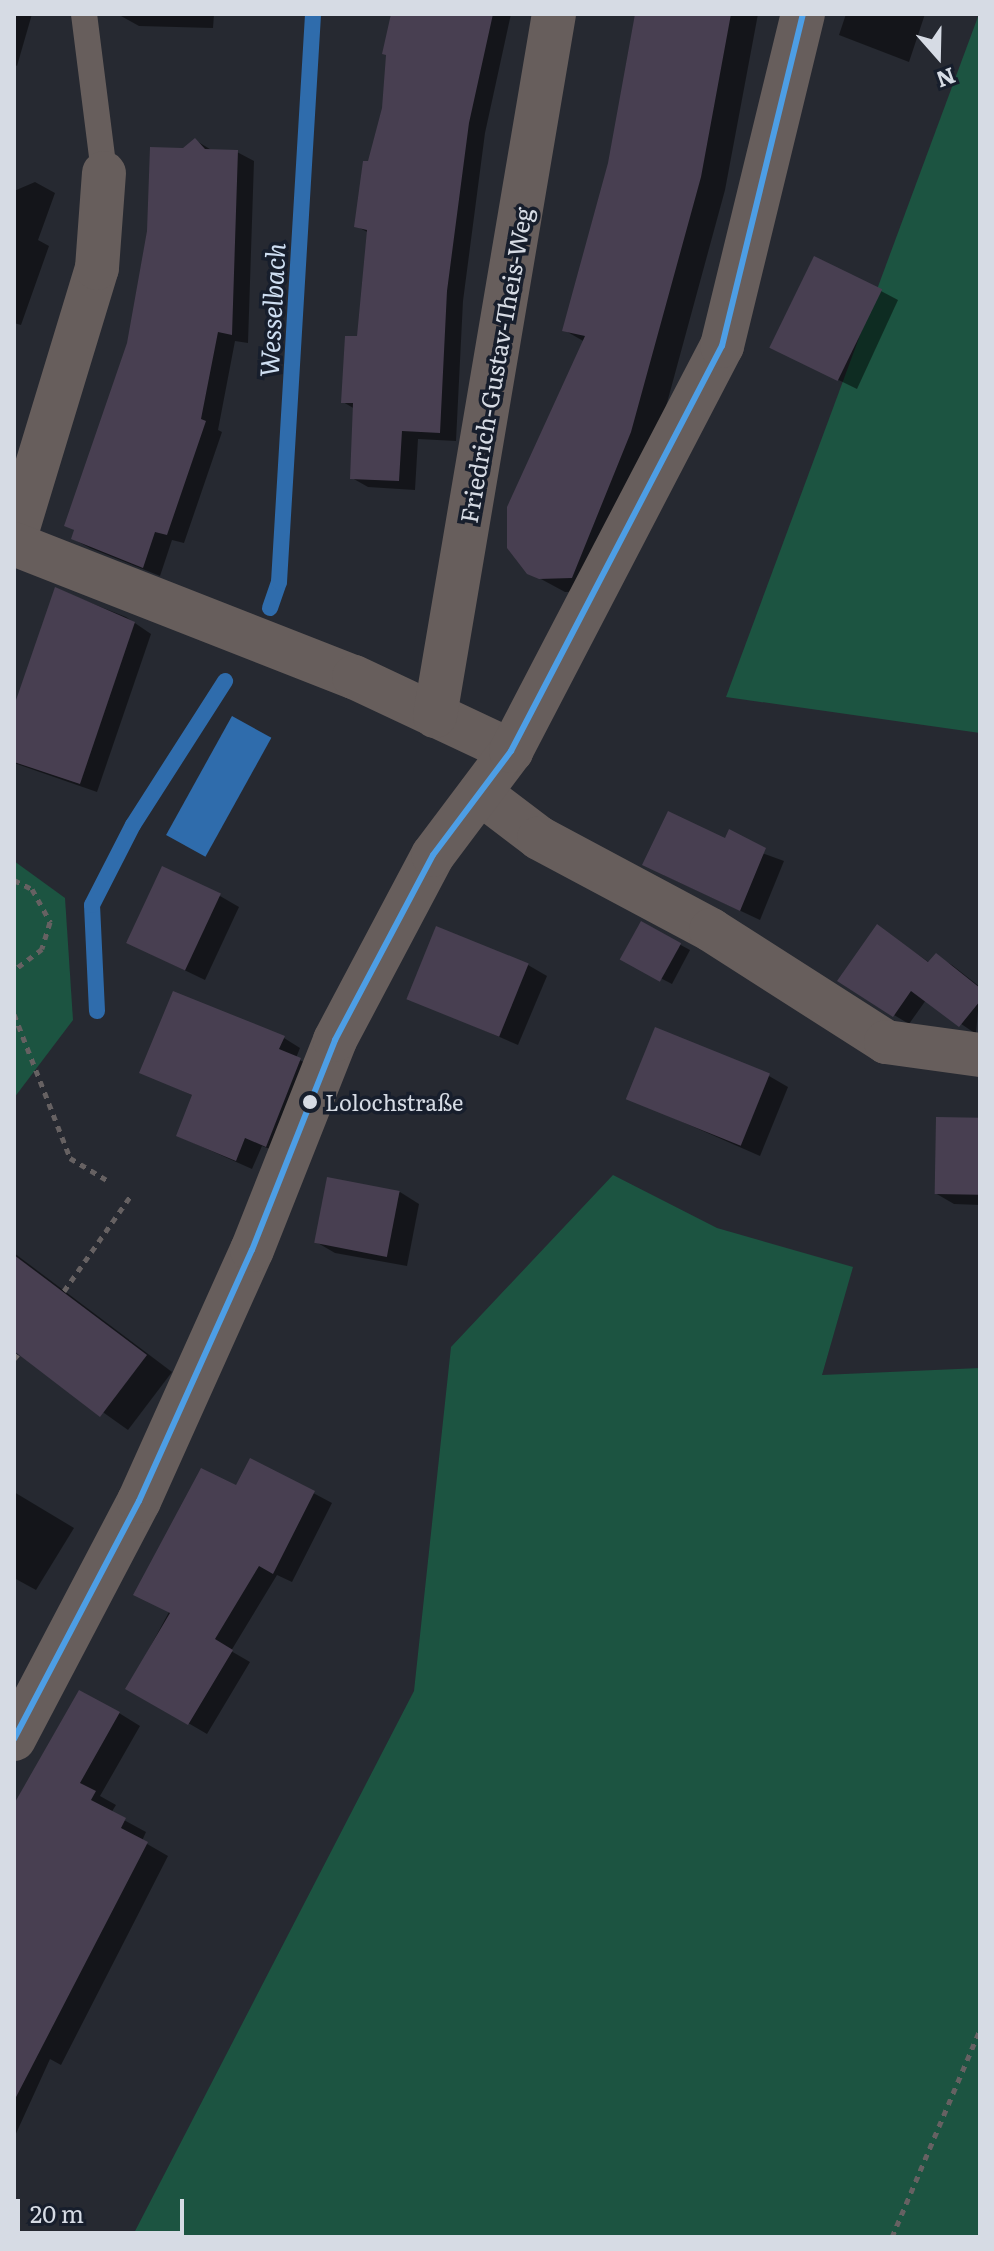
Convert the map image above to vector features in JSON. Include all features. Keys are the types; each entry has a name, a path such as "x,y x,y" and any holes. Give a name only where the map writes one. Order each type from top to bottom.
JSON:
{"street":[{"name":"Friedrich-Gustav-Theis-Weg","path":"435,716 554,14"},
{"path":"14,1739 139,1501 252,1250 335,1040 433,855 511,751 722,346 803,14"},
{"path":"104,173 97,268 14,543 354,677 511,751"},
{"path":"480,793 539,838 711,930 886,1042 980,1055"}],"lane":[{"path":"84,14 104,173"}],"path":[{"path":"14,880 32,889 50,922 42,949 14,970"},
{"path":"14,1014 70,1158 110,1182"},
{"path":"64,1291 132,1194"},
{"path":"892,2237 980,2030"}],"green space":[{"path":"979,14 980,733 726,697"},
{"path":"14,861 65,898 73,1020 14,1098"},
{"path":"613,1175 717,1228 853,1267 822,1375 980,1368 980,2237 132,2237 414,1691 451,1347"}],"water":[{"path":"232,716 271,738 205,857 166,835"}],"building":[{"path":"391,14 493,14 469,123 447,291 440,433 402,431 399,481 350,479 353,403 341,403 345,336 357,336 367,230 354,227 363,161 368,161 382,108 386,55 382,54"},
{"path":"635,14 731,14 701,177 631,432 572,578 539,579 527,574 507,548 507,507 585,336 562,331 608,163"},
{"path":"195,138 205,149 238,150 232,335 218,332 201,419 206,421 167,535 155,532 143,568 71,539 74,530 64,526 127,343 147,231 150,147 183,148"},
{"path":"814,256 882,289 838,381 769,348"},
{"path":"55,587 135,622 80,784 14,762 14,706"},
{"path":"668,811 725,838 729,829 766,848 740,911 642,865"},
{"path":"162,866 221,893 185,971 126,943"},
{"path":"641,921 681,943 660,982 620,959"},
{"path":"877,924 928,962 936,953 980,988 980,1001 959,1027 911,991 893,1017 837,981"},
{"path":"436,926 529,963 499,1037 406,999"},
{"path":"173,991 285,1036 279,1049 301,1058 266,1147 245,1138 236,1161 176,1136 192,1095 139,1073"},
{"path":"655,1027 770,1073 741,1146 626,1099"},
{"path":"936,1117 980,1118 979,1195 935,1194"},
{"path":"327,1177 400,1191 387,1257 314,1243"},
{"path":"14,1255 147,1355 100,1417 14,1351"},
{"path":"250,1458 315,1491 273,1574 259,1566 215,1639 233,1650 188,1725 125,1689 170,1613 133,1595 201,1468 236,1485"},
{"path":"79,1690 120,1712 80,1783 96,1791 91,1800 126,1818 121,1828 148,1842 14,2101 14,1804"}],"waterway":[{"name":"Wesselbach","path":"270,608 279,582 313,14"},
{"name":"Wesselbach","path":"97,1011 92,905 133,825 225,681"}],"transit line":[{"path":"14,1739 139,1501 252,1250 335,1040 433,855 511,751 722,346 803,14"}],"place":[{"name":"Lolochstraße","path":"310,1102"}]}
